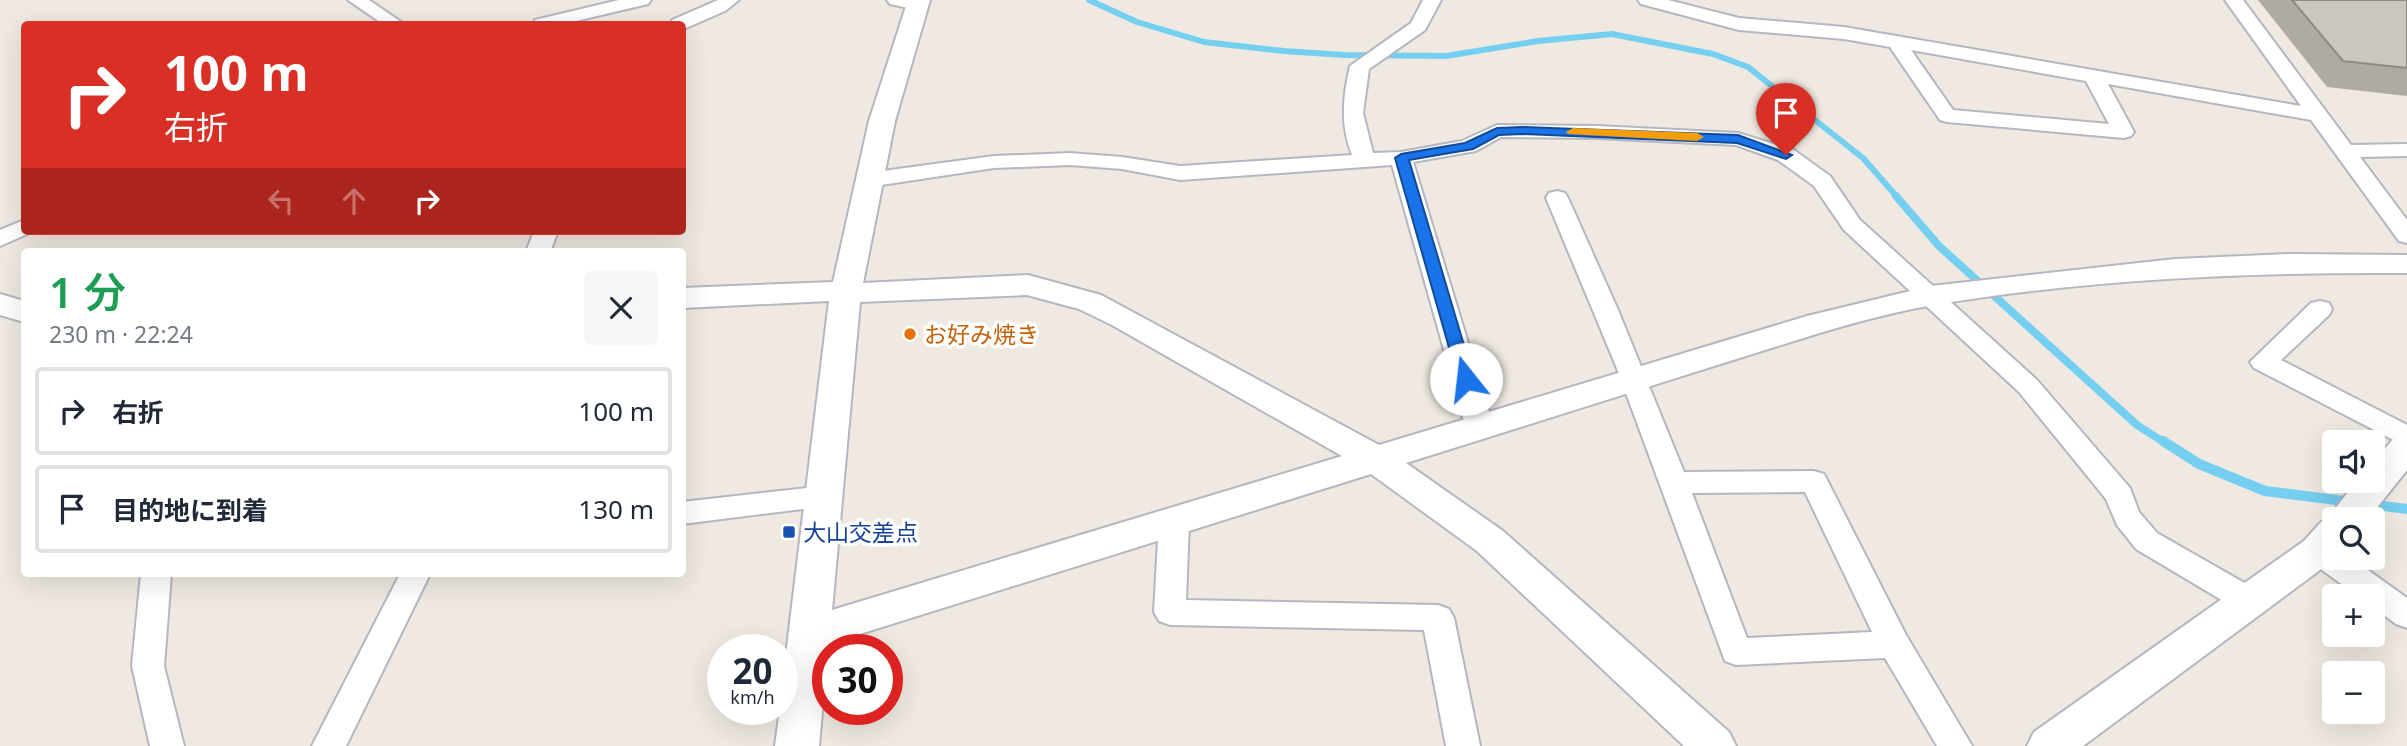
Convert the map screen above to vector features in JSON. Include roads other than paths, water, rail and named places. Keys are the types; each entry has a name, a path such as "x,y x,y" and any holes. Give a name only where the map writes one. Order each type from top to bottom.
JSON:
{"street":[{"path":"357,0 391,21"},
{"path":"554,21 642,0"},
{"path":"685,21 730,0"},
{"path":"1647,0 1739,24 1844,33 2319,115"},
{"path":"2234,0 2407,236"},
{"path":"1365,160 1351,118 1352,95 1360,66 1418,26 1425,1"},
{"path":"797,746 846,291 881,121 910,2"},
{"path":"1896,42 1947,116 2124,132 2093,76"},
{"path":"868,180 994,162 1070,159 1122,163 1180,173 1401,158 1468,146 1497,131 1597,132 1738,139 1786,155 1822,181 1852,225 2028,386 2120,496 2121,504 2138,534 2162,552 2250,602"},
{"path":"2346,151 2407,150"},
{"path":"1401,158 1480,428"},
{"path":"1557,198 1594,279 1675,483 1737,652 1894,644"},
{"path":"0,239 21,228"},
{"path":"810,633 1818,323 1931,296 2175,268 2290,263 2407,264"},
{"path":"686,298 846,291 872,293 1028,285 1090,302 1377,460 1490,541 1714,746"},
{"path":"0,304 21,311"},
{"path":"2320,309 2263,362 2407,437"},
{"path":"2356,507 2407,446"},
{"path":"1675,483 1814,481 1894,644 1955,746"},
{"path":"686,513 825,497"},
{"path":"1174,522 1170,611 1438,618 1463,746"},
{"path":"2049,746 2250,602 2322,545"},
{"path":"2357,570 2407,615"},
{"path":"156,577 148,666 167,746"},
{"path":"328,746 413,577"}],"waterway":[{"path":"1089,0 1137,22 1204,42 1284,51 1344,55 1446,56 1538,41 1612,34 1713,54 1748,67 1863,158 1898,198"},
{"path":"1896,196 1939,246 2137,425 2165,443"},
{"path":"2163,441 2199,464 2265,491 2352,502"},
{"path":"2368,504 2407,509"}],"place":[{"name":"お好み焼き","path":"910,334"},
{"name":"大山交差点","path":"789,532"}]}
